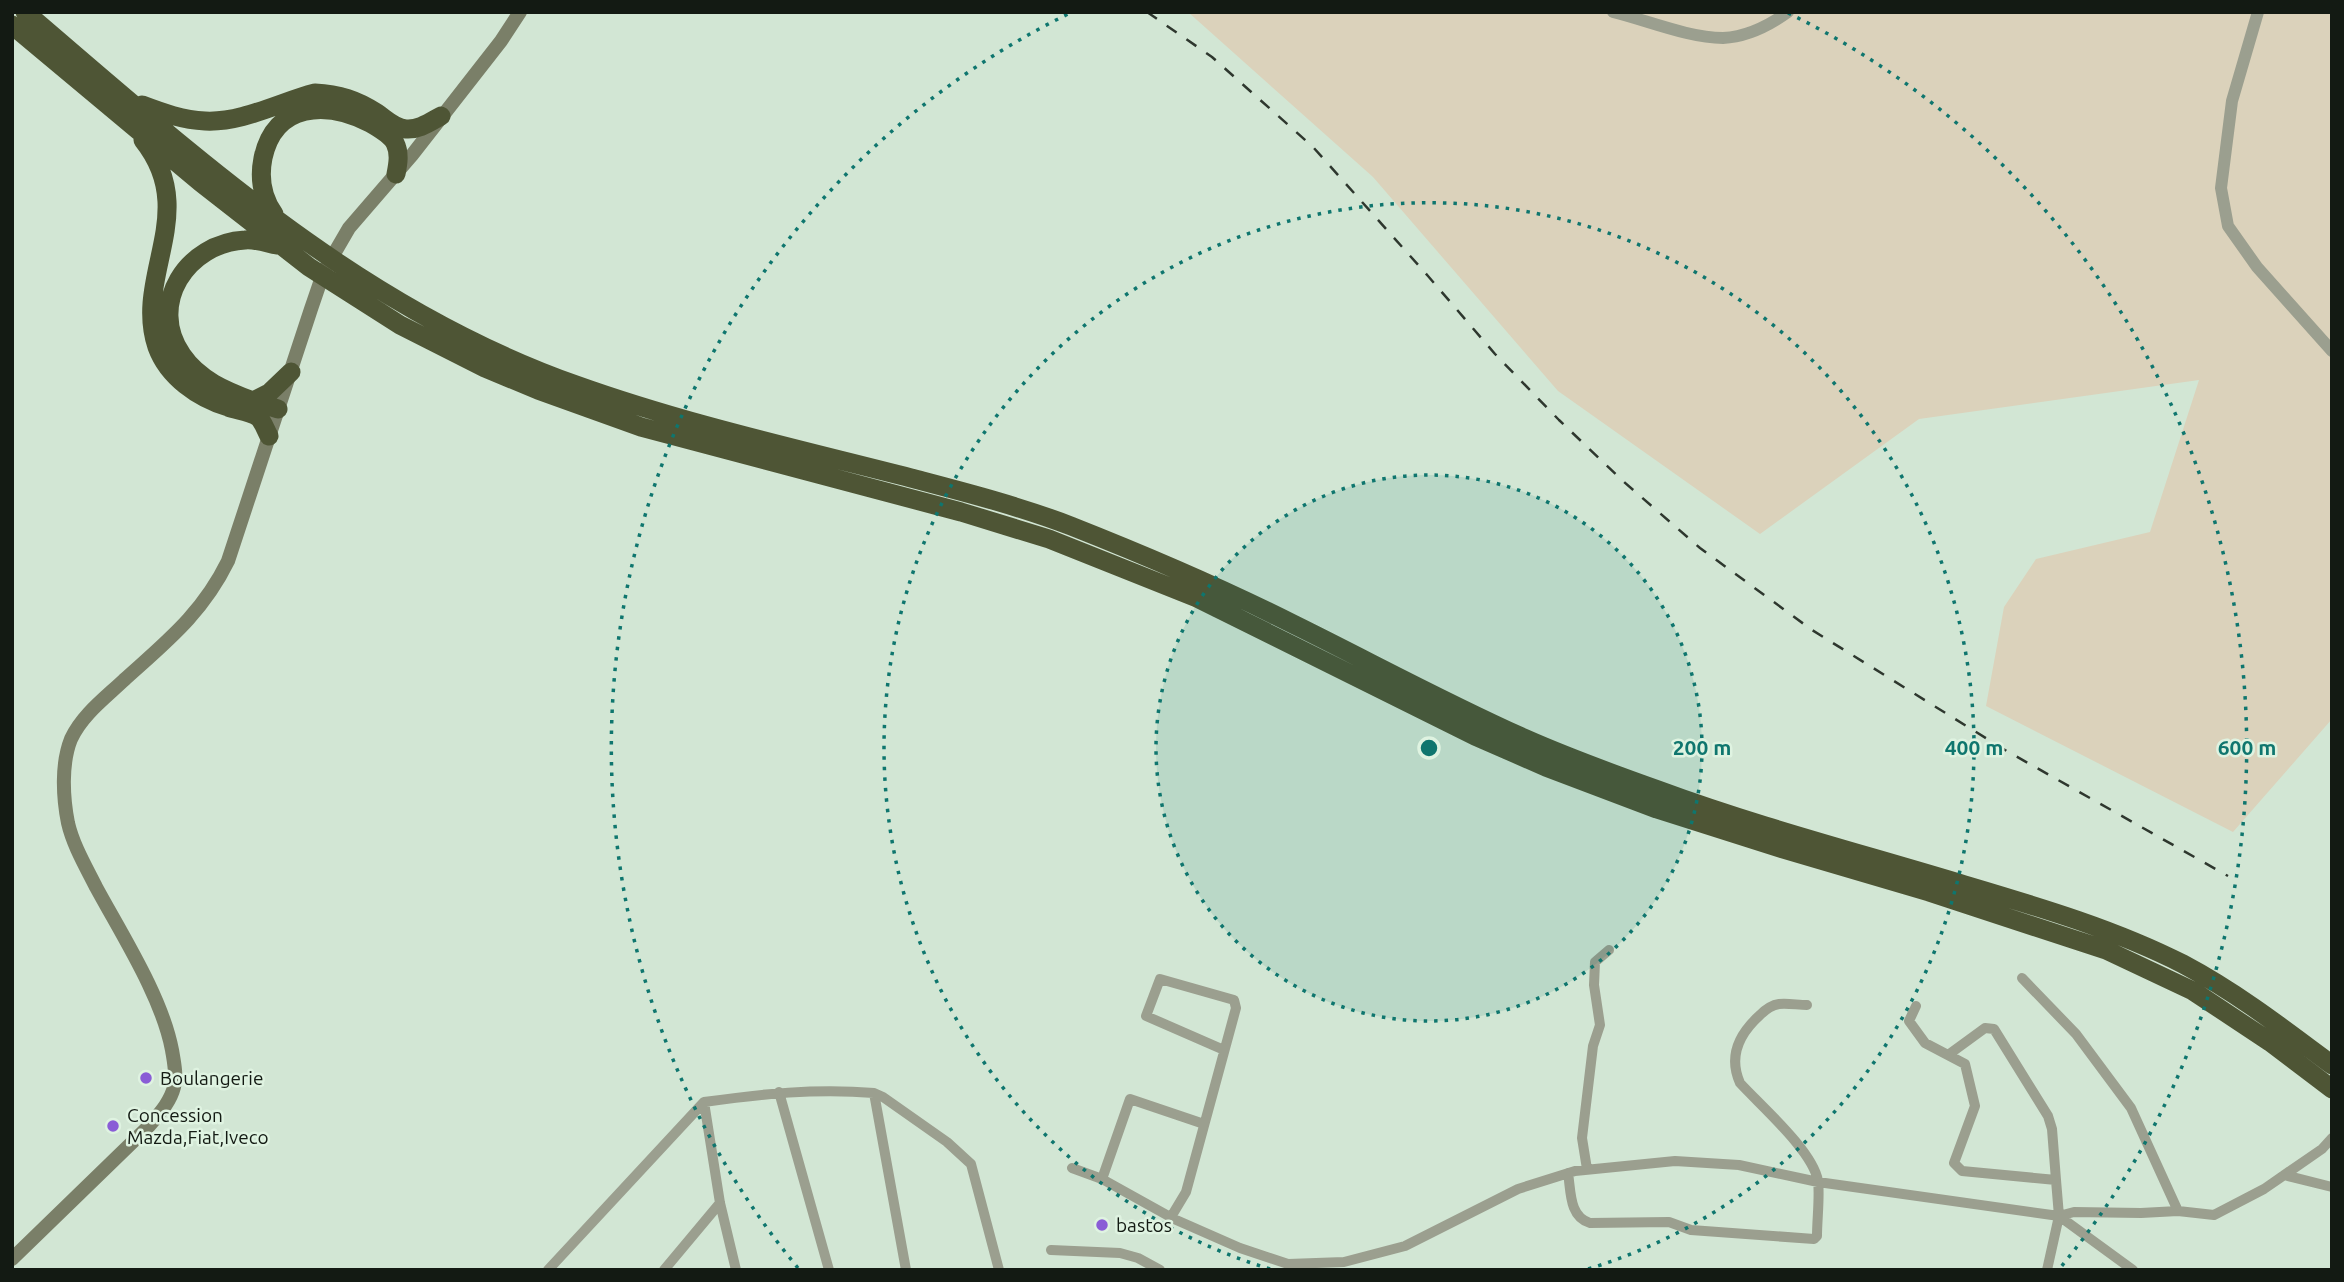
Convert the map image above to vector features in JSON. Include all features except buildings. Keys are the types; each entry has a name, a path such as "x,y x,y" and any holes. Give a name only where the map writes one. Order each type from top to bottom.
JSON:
{"highway":[{"path":"25,12 283,226 436,333"},
{"path":"12,25 281,246 343,290 491,360 573,403 641,427 961,512 1049,539 1197,598 1475,737 1546,767 1657,809 1929,892 2106,950 2193,991 2270,1042 2332,1089"},
{"path":"128,100 163,113 207,121 240,116 315,93 328,93 354,99 416,150"},
{"path":"283,226 269,207 261,175 268,141 282,122 304,111 338,111 395,134 442,116"},
{"path":"127,120 149,148 156,162 168,208 152,312 153,332 164,362 189,388 218,404 266,417"},
{"path":"395,134 399,156 396,174"},
{"path":"266,417 200,375 183,357 174,341 169,318 177,279 188,264 205,251 230,242 248,240 281,246"},
{"path":"491,360 680,420 962,492 1063,523 1171,567 1288,621 1445,702 1528,740 1614,774 1683,799 2058,912 2135,942 2212,980 2332,1065"},
{"path":"266,417 268,393 291,372"}],"main road":[{"path":"12,1259 148,1127 165,1107 174,1087 175,1068 169,1036 151,992 83,862 69,825 65,788 66,758 72,738 87,714 184,626 216,585 228,561 266,417 291,372 324,271 349,229 416,150 520,12"}],"street":[{"path":"1612,12 1681,30 1726,38 1756,30 1788,12"},
{"path":"2258,12 2232,101 2221,188 2228,226 2257,267 2332,351"},
{"path":"1587,1169 1582,1138 1593,1046 1600,1025 1594,985 1595,962 1609,950"},
{"path":"2022,978 2076,1034 2131,1108 2178,1211"},
{"path":"1171,1217 1186,1192 1236,1008 1234,1000 1160,979 1146,1016 1224,1050"},
{"path":"1568,1173 1574,1211 1581,1220 1590,1223 1669,1222 1691,1230 1814,1239 1817,1236 1818,1182 1814,1167 1797,1143 1740,1083 1735,1073 1735,1053 1746,1027 1777,1004 1807,1005"},
{"path":"1916,1006 1909,1021 1926,1043 1965,1065 1975,1106 1954,1163 1962,1171 2056,1180"},
{"path":"1948,1055 1985,1028 1994,1029 2048,1116 2052,1129 2059,1216 2047,1270"},
{"path":"548,1270 704,1102 779,1092 843,1091 883,1097 947,1142 971,1164 999,1270"},
{"path":"779,1092 829,1270"},
{"path":"874,1094 906,1270"},
{"path":"1102,1179 1130,1099 1204,1124"},
{"path":"704,1102 720,1203 736,1270"},
{"path":"1072,1168 1102,1179 1171,1217 1240,1248 1288,1264 1344,1262 1405,1246 1518,1189 1568,1173 1675,1161 1739,1166 1818,1182 2059,1216 2074,1212 2178,1211 2214,1215 2264,1189 2322,1149 2332,1138"},
{"path":"2284,1175 2332,1187"},
{"path":"664,1270 720,1203"},
{"path":"2059,1216 2133,1270"},
{"path":"1051,1250 1121,1253 1138,1258 1160,1270"}],"shaded area":[{"path":"1188,12 2332,12 2332,719 2233,832 1986,706 2004,607 2036,559 2150,532 2199,380 1919,419 1760,534 1558,391 1373,177"}],"railway":[{"path":"1147,12 1212,57 1313,147 1495,354 1624,482 1700,548 1812,630 2005,750 2228,876"}],"place":[{"name":"Boulangerie","path":"146,1078"},
{"name":"Concession Mazda,Fiat,Iveco","path":"113,1126"},
{"name":"bastos","path":"1102,1225"}]}
